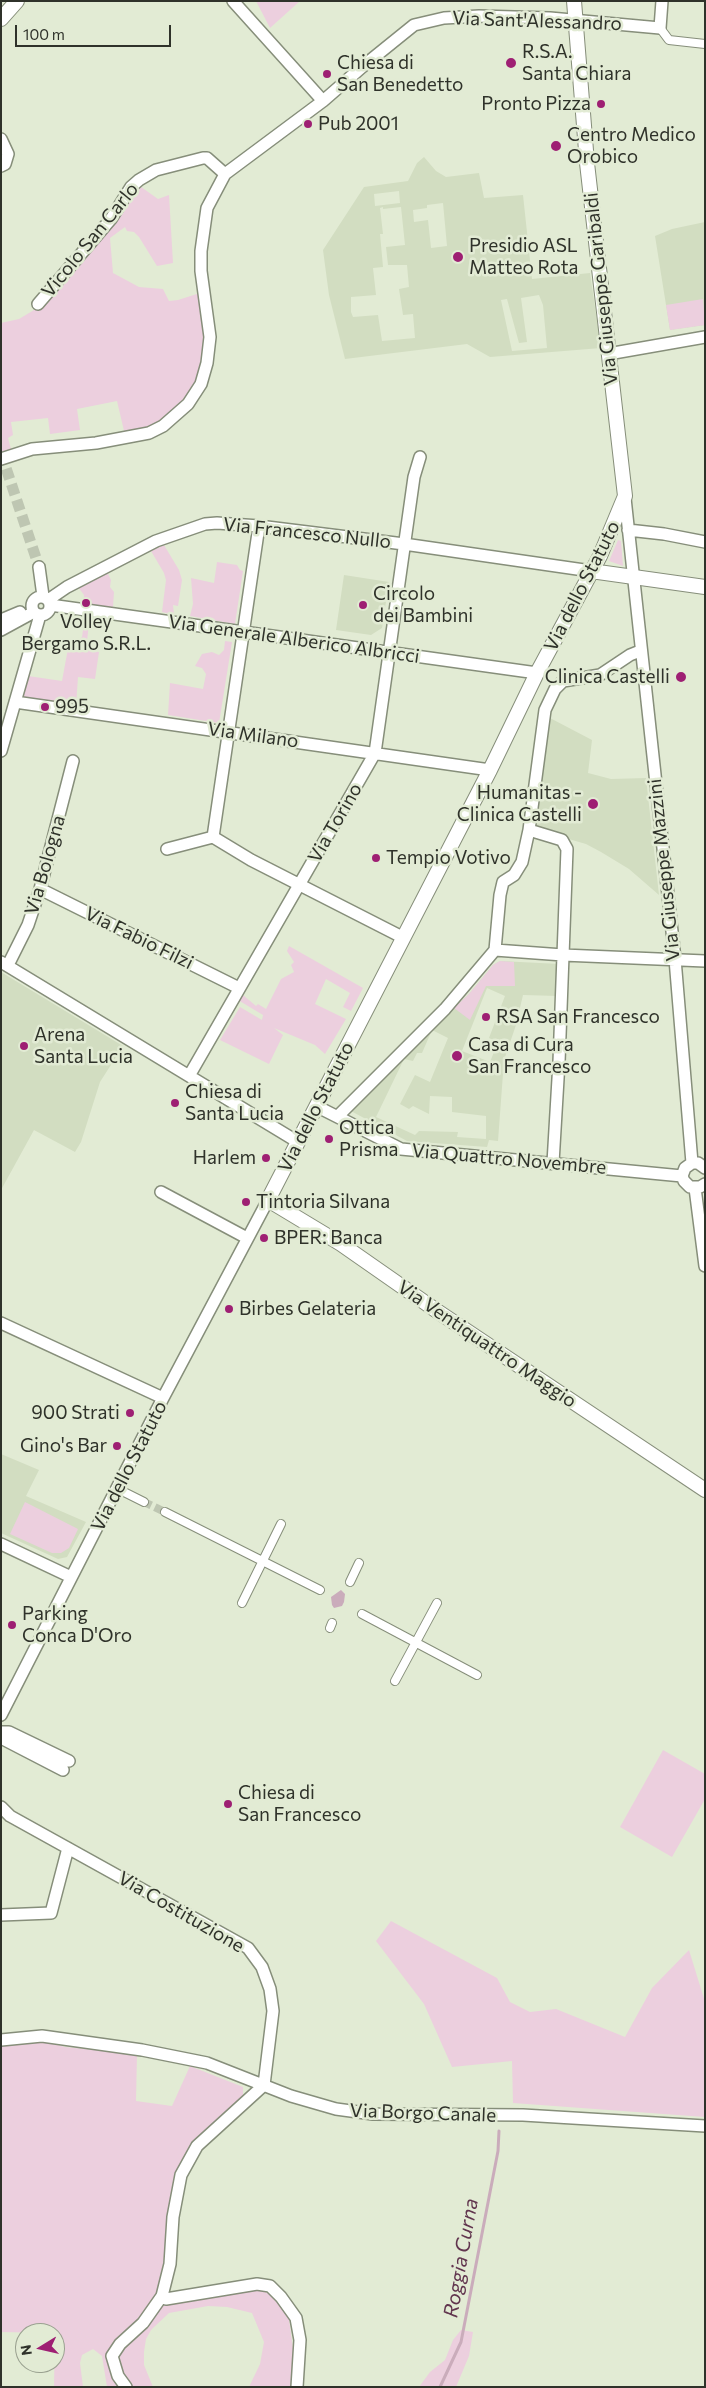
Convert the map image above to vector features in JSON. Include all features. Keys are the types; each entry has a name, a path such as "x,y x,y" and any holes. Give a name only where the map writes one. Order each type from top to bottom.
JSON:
{"street":[{"path":"1,19 17,1"},
{"name":"Via Giuseppe Garibaldi","path":"574,1 588,163 634,577"},
{"path":"660,28 662,1"},
{"path":"235,2 323,101"},
{"name":"Via Sant'Alessandro","path":"1,459 32,450 96,443 149,433 163,426 188,404 201,384 207,363 210,337 201,270 201,251 208,208 225,174 323,101 414,25 444,18 479,16 576,21 660,28 669,40 705,44"},
{"path":"1,139 8,154 5,164 1,166"},
{"name":"Vicolo San Carlo","path":"38,304 111,219 131,187 139,180 156,170 203,158 211,161 225,174"},
{"path":"608,354 705,338"},
{"name":"Via Francesco Nullo","path":"404,544 414,477 420,457"},
{"name":"Via dello Statuto","path":"1,1715 71,1577 90,1549 163,1398 268,1200 402,937 490,770 537,673 611,532 625,496"},
{"name":"Via Francesco Nullo","path":"47,600 67,587 156,541 205,524 234,523 404,544 705,587"},
{"path":"212,837 259,526"},
{"path":"628,530 664,534 705,542"},
{"name":"Via Torino","path":"189,1076 375,753 404,544"},
{"path":"1,620 35,612 47,613 47,600 40,567"},
{"name":"Via Giuseppe Mazzini","path":"634,577 640,651 675,959 692,1163"},
{"path":"1,751 15,702 35,612 34,600 47,600"},
{"name":"Via Generale Alberico Albricci","path":"47,600 243,632 537,673"},
{"path":"1,630 35,612"},
{"path":"338,1116 445,1009 495,950 500,895 503,882 514,875 522,862 529,830 545,710 555,689 563,681 600,675 630,655 640,651"},
{"name":"Via Milano","path":"15,702 490,770"},
{"name":"Via Bologna","path":"5,964 28,925 40,889 73,761"},
{"path":"529,830 562,840 567,849 552,1163"},
{"path":"167,849 212,837"},
{"path":"212,837 218,842 402,937"},
{"name":"Via Fabio Filzi","path":"40,889 239,988"},
{"path":"495,950 705,961"},
{"path":"5,964 298,1142"},
{"name":"Via Quattro Novembre","path":"316,1106 400,1148 682,1176"},
{"path":"705,1168 698,1163 692,1163 685,1168 682,1176 686,1185 700,1186 705,1266"},
{"path":"161,1192 248,1238"},
{"name":"Via Ventiquattro Maggio","path":"268,1200 341,1244 445,1317 705,1490"},
{"path":"1,1322 163,1398"},
{"path":"118,1489 144,1502"},
{"path":"165,1512 320,1590"},
{"path":"242,1603 281,1524"},
{"path":"1,1544 71,1577"},
{"path":"350,1582 359,1563"},
{"path":"395,1681 437,1603"},
{"path":"362,1614 476,1675"},
{"path":"1,1732 9,1732 66,1765 1,1738"},
{"name":"Via Costituzione","path":"1,1806 10,1816 248,1948 265,1974 270,1989 273,2011 264,2085"},
{"path":"1,1915 52,1913 68,1848"},
{"name":"Via Borgo Canale","path":"1,2040 42,2036 142,2050 207,2063 312,2103 336,2109 374,2114 523,2116 705,2126"},
{"path":"126,2387 118,2376 112,2356 120,2344 143,2323 162,2296 170,2264 173,2217 182,2175 197,2146 264,2085"},
{"path":"162,2296 166,2299 256,2284 270,2286 282,2297 296,2318 300,2340 297,2387"}],"shaded area":[{"path":"256,1 300,1 270,28"},
{"name":"Presidio ASL Matteo Rota","path":"424,157 436,171 446,177 479,173 484,198 523,195 532,279 590,273 601,348 490,357 467,344 345,359 329,295 323,250 364,187 408,181 417,163","holes":["399,191 400,203 375,206 374,194","443,203 447,246 431,248 428,220 414,222 413,210 427,208 427,205","401,207 405,245 386,247 388,265 407,265 409,287 399,289 403,315 413,314 415,338 382,341 378,315 353,317 351,312 351,297 376,295 373,268 383,267 380,234 383,234 380,208","539,295 543,305 547,348 512,351 501,300 507,299 519,343 527,342 521,298"]},
{"path":"137,184 158,199 169,195 173,263 157,266 139,237 134,232 127,231 125,227 110,238 113,273 139,287 163,289 169,301 200,293 206,338 199,376 189,395 151,428 125,435 117,401 77,409 80,430 50,434 48,418 11,422 13,435 8,438 11,449 1,453 1,323 19,319 39,307"},
{"path":"705,222 705,325 670,330 655,236 672,229"},
{"path":"703,299 705,325 670,330 666,305"},
{"path":"618,540 621,541 623,566 609,561"},
{"path":"164,545 179,570 182,580 178,606 173,605 174,615 162,612 166,580 151,551"},
{"path":"217,562 237,565 243,571 235,624 190,616 193,604 191,578 214,583"},
{"path":"107,572 111,580 110,587 114,592 113,607 84,604 84,595 78,587"},
{"name":"Circolo dei Bambini","path":"344,575 389,582 382,628 371,635 336,630"},
{"path":"84,623 89,624 86,649 99,652 95,679 78,677 76,706 19,699 28,676 62,681 69,643 73,644 82,637"},
{"path":"225,641 232,642 219,723 168,715 170,683 203,689 206,674 202,668 195,666 202,654 212,652 219,655 224,650"},
{"name":"Humanitas - Clinica Castelli","path":"550,718 592,740 588,773 611,779 646,778 659,895 629,869 586,844 534,829"},
{"path":"289,946 363,988 351,1011 343,1007 350,993 326,979 315,1004 346,1019 325,1054 315,1045 274,1028 283,1035 269,1064 220,1040 240,1007 262,1020 263,1015 238,1000 243,995 256,1006 258,1004 266,1009 281,979 294,972 291,965 294,962 287,951"},
{"name":"Casa di Cura San Francesco","path":"500,961 560,964 558,996 523,995 516,1025 504,1060 498,1141 489,1140 487,1147 407,1141 349,1110 433,1026 469,994 493,965","holes":["487,988 505,996 489,1038 498,1042 490,1062 462,1051","432,1030 448,1038 430,1082 415,1075 400,1104 409,1109 413,1106 429,1114 430,1096 452,1097 452,1112 486,1116 486,1139 457,1137 458,1132 419,1131 415,1135 376,1117 404,1059 413,1061 417,1053 422,1053"]},
{"path":"500,961 514,962 515,986 486,986 470,1020 454,1008 469,994 493,965"},
{"path":"1,972 123,1046 100,1082 81,1142 75,1152 34,1130 1,1190"},
{"path":"1,1454 39,1470 26,1496 86,1522 67,1557 58,1559 1,1533"},
{"path":"25,1502 78,1529 69,1548 61,1553 52,1553 10,1534"},
{"path":"341,1590 345,1594 344,1602 342,1606 334,1608 331,1597"},
{"path":"663,1750 705,1774 705,1799 672,1857 620,1827"},
{"path":"391,1921 497,1978 510,2002 530,2012 556,2009 625,2037 652,1988 689,1950 705,2002 705,2117 513,2103 512,2061 452,2067 424,2004 376,1941"},
{"path":"39,2040 65,2047 137,2054 136,2101 172,2106 190,2066 243,2087 243,2097 187,2154 156,2296 262,2290 287,2305 295,2363 293,2387 249,2387 260,2364 264,2342 252,2313 227,2307 208,2306 169,2313 151,2330 146,2339 144,2365 153,2387 107,2387 102,2356 93,2349 82,2355 80,2363 83,2387 54,2387 54,2373 65,2373 65,2323 15,2323 15,2332 1,2332 1,2042"},
{"path":"461,2330 473,2332 469,2356 456,2387 419,2387 430,2372 445,2360 453,2340"}],"waterway":[{"name":"Roggia Curna","path":"440,2387 461,2342 498,2151 499,2131"}],"tunnel":[{"path":"1,453 39,567"},
{"path":"144,1502 165,1512"}],"place":[{"name":"R.S.A. Santa Chiara","path":"511,63"},
{"name":"Chiesa di San Benedetto","path":"327,74"},
{"name":"Pronto Pizza","path":"601,104"},
{"name":"Pub 2001","path":"308,124"},
{"name":"Centro Medico Orobico","path":"556,146"},
{"name":"Presidio ASL Matteo Rota","path":"458,257"},
{"name":"Volley Bergamo S.R.L.","path":"86,603"},
{"name":"Circolo dei Bambini","path":"363,605"},
{"name":"Clinica Castelli","path":"681,677"},
{"name":"995","path":"45,707"},
{"name":"Humanitas - Clinica Castelli","path":"593,804"},
{"name":"Tempio Votivo","path":"376,858"},
{"name":"RSA San Francesco","path":"486,1017"},
{"name":"Arena Santa Lucia","path":"24,1046"},
{"name":"Casa di Cura San Francesco","path":"457,1056"},
{"name":"Chiesa di Santa Lucia","path":"175,1103"},
{"name":"Ottica Prisma","path":"329,1139"},
{"name":"Harlem","path":"266,1158"},
{"name":"Tintoria Silvana","path":"246,1202"},
{"name":"BPER: Banca","path":"264,1238"},
{"name":"Birbes Gelateria","path":"229,1309"},
{"name":"900 Strati","path":"130,1413"},
{"name":"Gino's Bar","path":"117,1446"},
{"name":"Parking Conca D'Oro","path":"12,1625"},
{"name":"Chiesa di San Francesco","path":"228,1804"}]}
